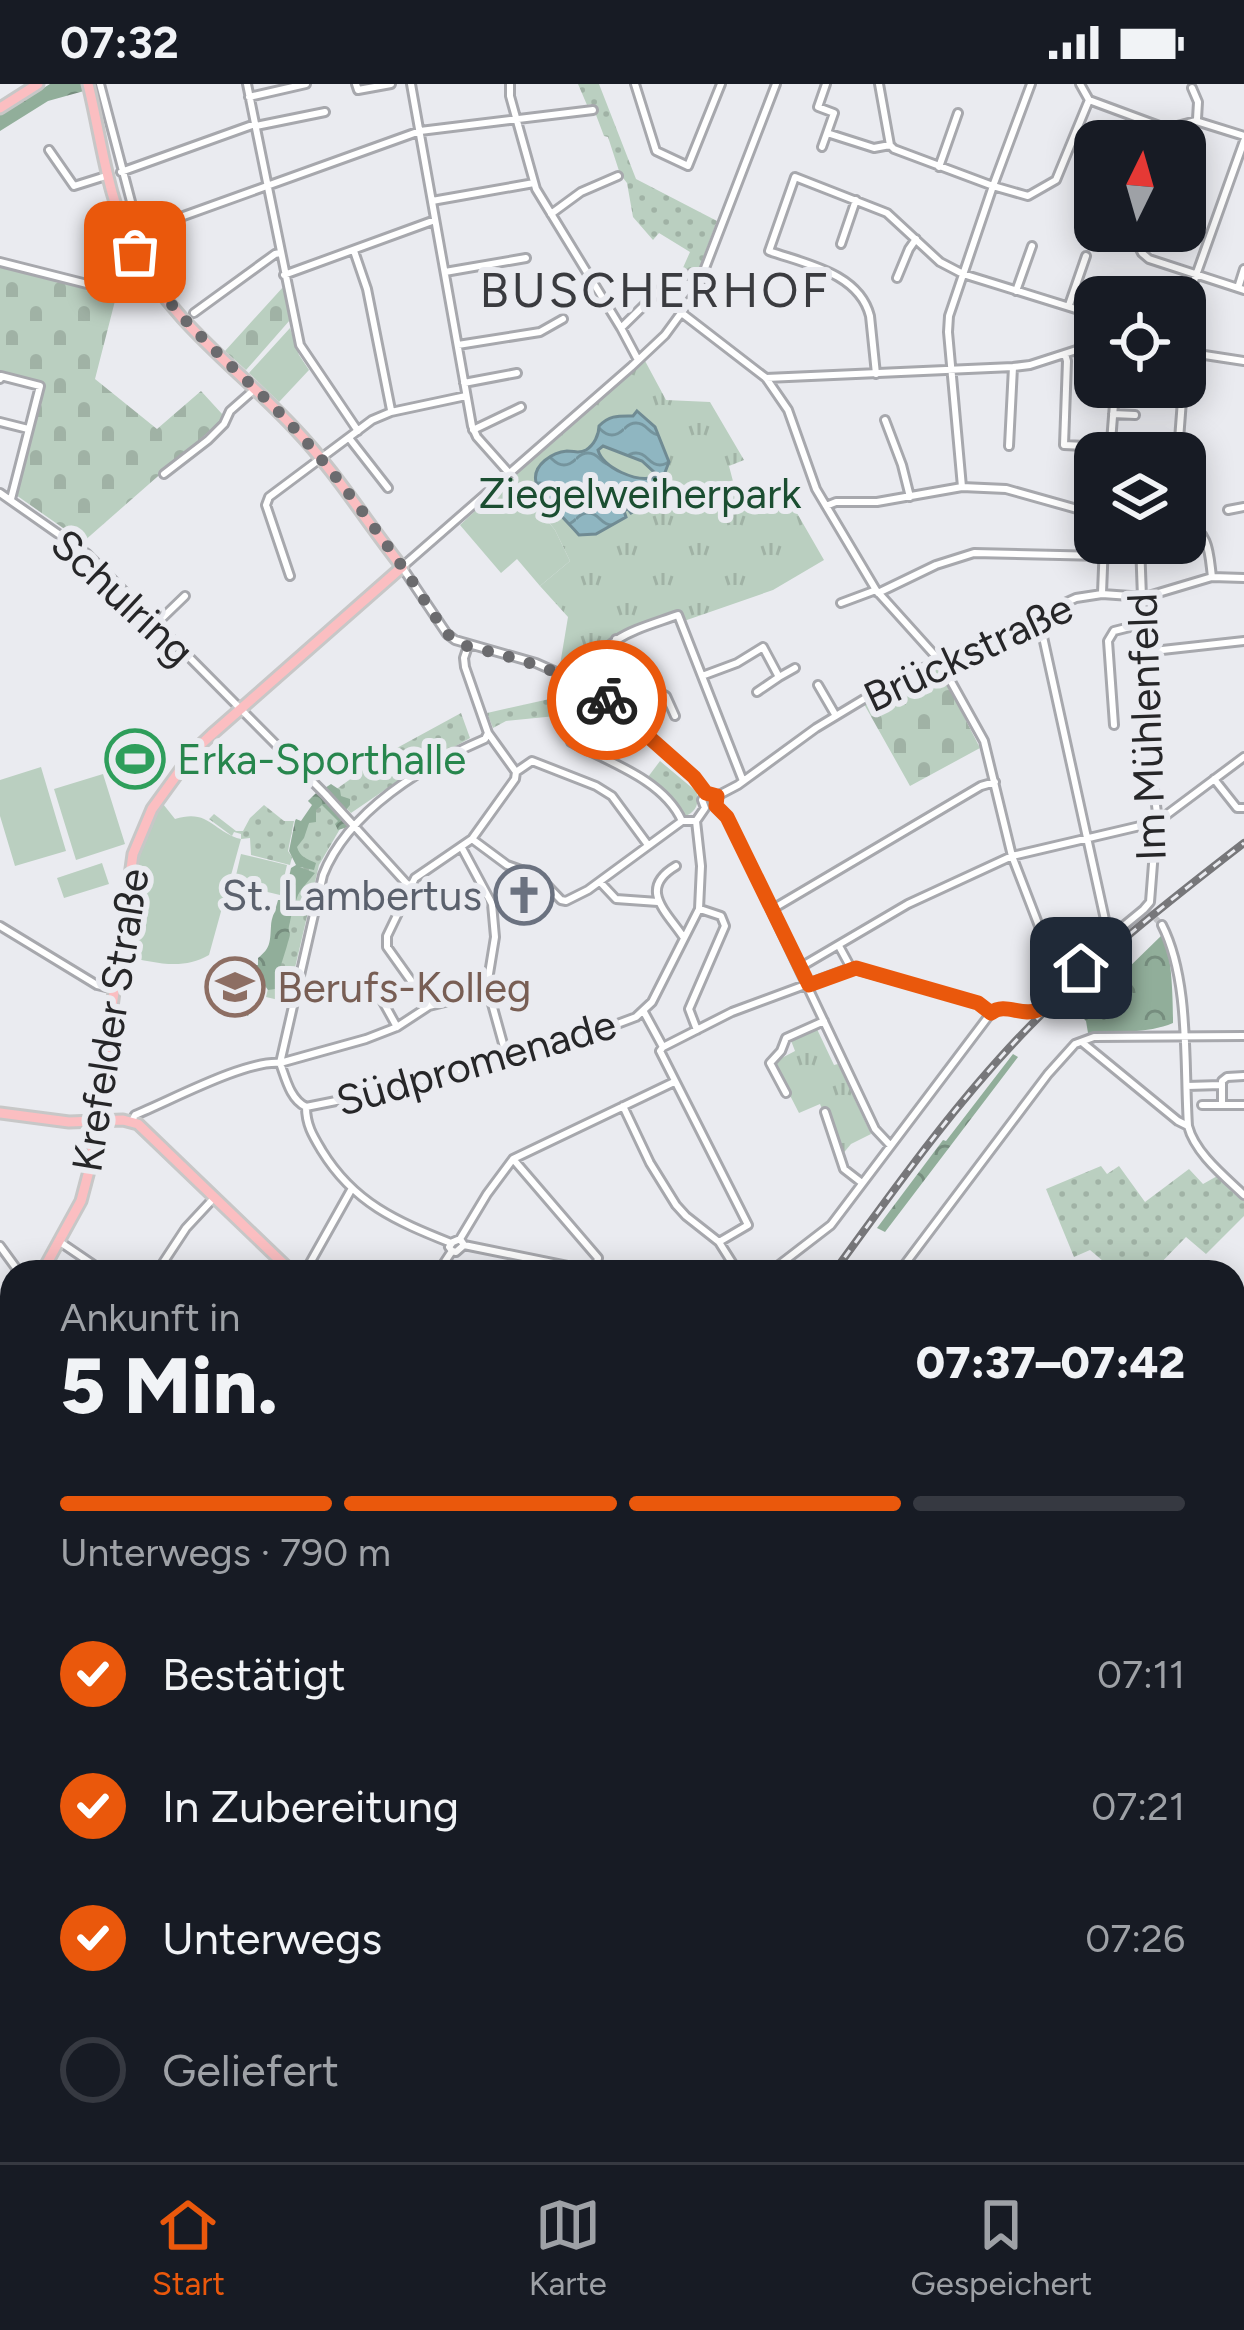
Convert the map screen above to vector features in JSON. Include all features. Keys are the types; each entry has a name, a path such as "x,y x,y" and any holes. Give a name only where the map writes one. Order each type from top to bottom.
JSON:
{"main road":[{"path":"0,108 38,84"},
{"path":"88,84 107,176 125,233 145,271 189,325 321,459 402,567"},
{"name":"Krefelder Straße","path":"49,1260 80,1201 98,1123 130,869 152,809 194,751 402,567"},
{"path":"0,1113 98,1123 132,1121 149,1132 280,1260"}],"street":[{"path":"100,84 139,232 420,130 593,110"},
{"path":"247,84 300,345 358,431"},
{"path":"250,97 306,84"},
{"path":"356,84 358,90 391,84"},
{"path":"411,84 473,430 508,473"},
{"path":"510,84 534,183 638,360"},
{"path":"635,84 656,151 688,166 721,84"},
{"name":"Krefelder Straße","path":"402,567 638,360 683,314 703,275 776,84"},
{"path":"822,147 834,113 818,107 826,84"},
{"path":"879,84 890,145"},
{"path":"962,487 950,316 1031,84"},
{"path":"1080,84 1089,100 1143,120"},
{"path":"1192,88 1198,106 1196,120"},
{"path":"827,133 874,148 890,145 939,167 1028,196 1051,185 1089,100"},
{"path":"49,150 74,185 255,125 325,112"},
{"path":"939,167 958,113"},
{"path":"1196,274 1244,138 1206,125"},
{"path":"551,214 581,192 618,176"},
{"path":"876,374 868,308 856,288 769,251 795,177 887,213 940,262 963,274 1074,307"},
{"path":"432,201 534,183"},
{"path":"841,244 856,200"},
{"path":"284,275 435,220"},
{"path":"897,278 916,239"},
{"path":"1016,291 1032,246"},
{"path":"354,250 367,289 391,412"},
{"path":"1142,252 1149,259 1241,289 1244,269"},
{"path":"194,313 280,253"},
{"path":"1069,305 1086,256"},
{"path":"445,272 526,258"},
{"path":"0,262 95,286 114,285 145,271"},
{"path":"621,328 676,274 703,275"},
{"path":"683,314 766,378 788,410 816,489 877,592 938,660 984,742 1012,856 1064,984"},
{"path":"458,345 540,332 563,319"},
{"path":"766,378 1013,368 1074,351"},
{"path":"1065,354 1064,445 1074,445"},
{"path":"1206,355 1244,361"},
{"path":"1009,446 1013,368"},
{"path":"464,383 517,373"},
{"path":"0,379 40,386 11,499"},
{"path":"164,474 208,440 256,388"},
{"path":"290,576 273,530 269,497 391,412 466,396"},
{"path":"473,430 521,407"},
{"path":"1112,432 1114,408"},
{"path":"1113,414 1135,415"},
{"path":"885,420 910,497"},
{"path":"0,422 28,429"},
{"path":"349,438 388,488"},
{"path":"826,506 962,487 1006,489 1074,509"},
{"name":"Schulring","path":"0,493 87,554 411,885"},
{"path":"1228,510 1244,507"},
{"path":"1206,540 1212,578"},
{"path":"842,603 974,553 1074,555"},
{"path":"1102,594 1103,564"},
{"name":"Im Mühlenfeld","path":"1109,938 1146,911 1150,902 1157,822 1147,734 1140,564"},
{"path":"402,567 447,634 459,643 536,663 579,681 614,705 706,793 717,796 716,806"},
{"name":"Brückstraße","path":"717,796 836,716 938,660 1076,598 1141,597 1212,578 1244,578"},
{"path":"156,624 185,596"},
{"path":"786,1260 825,1230 991,1013 1001,1008 1034,1013 1109,938 1038,614"},
{"path":"579,681 601,650 616,639 678,615 743,781"},
{"path":"1114,724 1108,641 1114,631 1142,624"},
{"path":"616,639 630,676 666,696 675,716"},
{"path":"1144,652 1244,641"},
{"path":"429,1006 387,947 387,936 418,874 472,839 516,772 488,733 464,667 468,646"},
{"path":"702,676 763,647 779,677"},
{"path":"757,692 795,668"},
{"name":"Brückstraße","path":"818,685 836,716"},
{"path":"488,733 394,792 353,824 323,874 280,1063 296,1100 306,1107 311,1133 351,1190 456,1252 487,1194 513,1159 674,1082"},
{"path":"571,742 656,789 670,800 682,821"},
{"path":"799,968 908,904 1012,856 1157,822 1244,757"},
{"path":"516,772 532,761 596,786 619,803 648,845"},
{"path":"1214,779 1237,808 1244,808"},
{"path":"771,910 995,782"},
{"path":"705,808 706,793"},
{"path":"705,808 716,806"},
{"path":"716,806 727,817 875,1129 890,1145"},
{"path":"663,1047 643,1012 699,908 696,820 705,808"},
{"path":"472,839 507,865 538,876 566,901 600,882 682,821 696,820"},
{"path":"462,848 493,910 495,937 487,986 508,1058"},
{"path":"676,866 657,883 658,902 684,938"},
{"path":"600,882 616,899 658,902"},
{"path":"697,1030 689,1009 725,926 721,916 699,908"},
{"path":"1162,925 1172,944 1185,1037 1188,1126 1193,1139 1244,1195"},
{"path":"0,926 97,985 114,989"},
{"path":"839,946 851,968"},
{"path":"719,1242 748,1225 674,1082 660,1051 663,1047 732,1012 851,968 978,1003 991,1013"},
{"path":"342,993 370,980 397,1027"},
{"path":"132,1121 135,1115 243,1070 366,1039 397,1027 429,1006 487,986"},
{"name":"Südpromenade","path":"306,1107 583,1037 643,1012"},
{"path":"785,1093 770,1063 772,1058 786,1038 824,1021"},
{"path":"908,1260 1048,1074 1081,1041 1244,1036"},
{"path":"1081,1041 1188,1126"},
{"path":"1222,1104 1226,1077 1244,1076"},
{"path":"1187,1087 1222,1085"},
{"path":"1202,1105 1244,1105"},
{"path":"623,1106 676,1205 719,1242 730,1260"},
{"path":"825,1112 844,1169 862,1183"},
{"path":"513,1159 598,1260"},
{"path":"311,1260 351,1190"},
{"path":"165,1260 186,1228 215,1198"},
{"path":"60,1242 86,1260"},
{"path":"462,1242 545,1260"},
{"path":"444,1260 451,1247"}],"green space":[{"path":"50,84 82,84 84,91 48,101 0,131 0,115"},
{"path":"578,84 599,84 636,179 717,221 698,271 682,270 690,252 659,233 653,240 633,217 627,183 608,137"},
{"path":"0,267 116,297 95,379 157,429 201,391 223,415 83,542 16,495 44,386 0,374"},
{"path":"284,286 290,320 246,370 225,351"},
{"path":"290,328 309,370 279,402 249,373"},
{"name":"Ziegelweiherpark","path":"644,359 666,400 710,402 744,460 729,466 740,508 786,494 824,560 773,590 684,621 679,611 630,629 603,645 576,673 560,665 568,617 540,586 570,561 555,530 513,477"},
{"path":"512,477 555,530 570,561 540,586 517,559 501,573 460,525"},
{"path":"938,666 980,748 910,786 864,704"},
{"path":"554,698 575,701 569,718 559,713 506,721 493,728 487,713"},
{"path":"461,713 470,738 351,813 331,793 384,755"},
{"path":"660,761 697,792 696,807 685,816 664,794 623,767 648,777"},
{"path":"41,767 66,851 15,866 0,816 0,780"},
{"path":"103,774 125,844 76,860 54,789"},
{"path":"331,784 350,799 345,811 348,827 338,830 338,821 322,805 316,810 316,822 309,823 297,847 316,863 314,870 300,867 315,873 296,902 275,989 268,990 263,983 248,996 253,1004 248,1016 244,1013 247,965 258,965 268,947 278,900 284,900 291,868 296,865 289,851 295,821 301,821 312,805 308,801 316,793 321,797"},
{"path":"322,799 344,822 319,865 287,1002 266,997 287,909 303,867 292,851"},
{"path":"163,804 175,819 196,816 241,839 209,955 189,963 125,957 139,858"},
{"path":"264,805 284,821 294,821 290,865 251,855 250,838 241,839 234,832 232,836 209,819 214,814 243,831"},
{"path":"241,854 287,865 280,895 234,884"},
{"path":"102,863 109,884 64,898 57,878"},
{"path":"1163,934 1173,1023 1088,1033 1080,1015"},
{"path":"816,1027 871,1134 851,1144 841,1156 820,1104 799,1113 775,1066 795,1051 790,1038"},
{"path":"1013,1054 1018,1057 885,1232 877,1228 943,1140"},
{"path":"1101,1166 1107,1174 1119,1166 1145,1202 1189,1169 1203,1184 1219,1175 1244,1201 1244,1216 1206,1254 1186,1237 1164,1260 1102,1260 1090,1250 1074,1257 1046,1189"}],"water":[{"path":"637,411 655,427 669,462 662,479 646,502 631,513 624,511 626,517 596,534 579,535 539,488 537,470 556,454 586,450 607,420 633,416","holes":["603,446 642,461 655,477 622,472 606,463 598,450"]}],"tunnel":[{"path":"1149,912 1162,925"}],"railway":[{"path":"843,1260 1001,1056 1106,955 1244,843"}],"way so far":[{"path":"135,252 189,325 277,409 321,459 451,638 555,670 607,700"}],"place":[{"name":"Erka-Sporthalle","path":"135,759"},
{"name":"St. Lambertus","path":"524,895"},
{"name":"Berufs-Kolleg","path":"235,987"}],"district":[{"name":"BUSCHERHOF","path":"655,290"}],"route":[{"path":"607,700 706,793 717,796 716,806 727,817 809,985 856,968 978,1003 991,1013 1001,1008 1030,1013 1081,968"}]}
